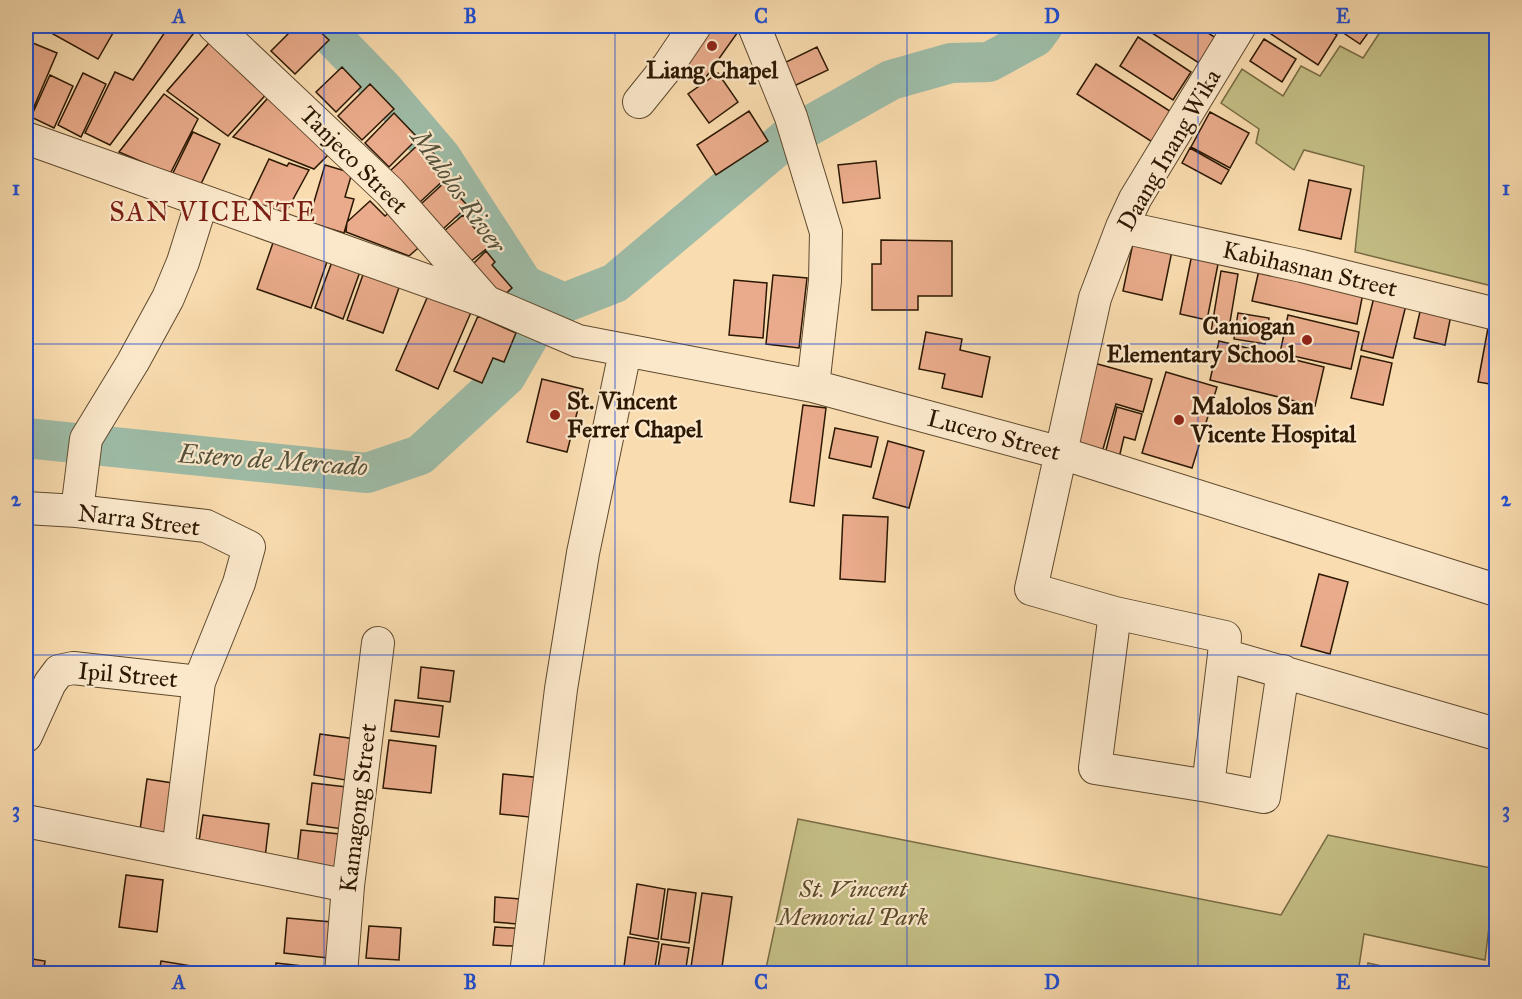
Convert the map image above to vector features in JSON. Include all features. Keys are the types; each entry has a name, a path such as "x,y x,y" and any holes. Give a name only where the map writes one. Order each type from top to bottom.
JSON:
{"street":[{"name":"Tanjeco Street","path":"214,26 390,192 499,308"},
{"path":"639,102 668,66 695,26"},
{"path":"754,26 791,117 826,232 825,281 813,386"},
{"name":"Daang Inang Wika","path":"1115,613 1031,589 1095,298 1122,227 1140,190 1240,26"},
{"name":"Lucero Street","path":"26,138 499,308 578,341 625,352 813,386 1061,453 1497,590"},
{"path":"77,511 86,439 133,362 168,298 183,262 202,201"},
{"name":"Kabihasnan Street","path":"1122,227 1302,266 1497,314"},
{"path":"526,974 559,699 583,553 625,352"},
{"name":"Narra Street","path":"26,508 77,511 206,526 249,547 239,584 199,681"},
{"path":"1208,786 1225,637 1115,613 1095,768 1264,797 1283,670"},
{"name":"Kamagong Street","path":"341,974 348,886 378,643"},
{"path":"1224,655 1283,670 1497,734"},
{"name":"Ipil Street","path":"26,736 50,683 59,671 73,668 199,681"},
{"path":"178,851 199,681"},
{"path":"26,821 348,886"}],"green space":[{"path":"1384,26 1496,26 1496,287 1355,252 1364,166 1304,150 1294,170 1256,143 1259,129 1221,103 1242,69 1283,96 1301,66 1320,76 1340,46 1363,58"},
{"name":"St. Vincent Memorial Park","path":"798,819 1281,915 1328,835 1496,869 1485,960 1364,934 1358,973 765,973"},
{"path":"1368,963 1413,973 1367,973"}],"building":[{"path":"58,26 117,26 98,59 53,34"},
{"path":"169,26 187,26 196,30 110,145 85,133 115,72 133,80"},
{"path":"296,26 314,26 329,40 295,74 271,51"},
{"name":"Liang Chapel","path":"712,26 735,26 740,29 706,77 685,63"},
{"path":"1141,26 1197,26 1216,38 1199,63"},
{"path":"1264,26 1323,26 1337,35 1318,65 1262,28"},
{"path":"1333,26 1373,26 1360,44"},
{"path":"215,36 272,88 228,136 167,91"},
{"path":"1138,37 1191,72 1173,100 1120,66"},
{"path":"1264,39 1296,59 1282,82 1250,61"},
{"path":"28,41 57,53 30,116 26,114 26,48"},
{"path":"817,47 828,70 794,86 784,63"},
{"path":"1096,64 1176,115 1157,145 1077,94"},
{"path":"342,67 361,87 336,112 316,92"},
{"path":"83,73 106,84 81,137 58,125"},
{"path":"718,73 738,102 709,123 688,94"},
{"path":"50,75 73,86 54,128 31,117"},
{"path":"370,84 394,109 362,140 338,116"},
{"path":"275,90 334,149 314,169 233,137"},
{"path":"164,94 198,119 170,174 119,152"},
{"path":"749,111 768,141 716,175 697,145"},
{"path":"1210,112 1249,133 1230,168 1191,147"},
{"path":"394,113 418,138 389,167 365,143"},
{"path":"193,132 220,144 200,186 173,173"},
{"path":"422,141 435,155 431,159 448,176 419,203 390,171"},
{"path":"1190,148 1229,170 1221,184 1182,163"},
{"path":"269,159 287,166 289,163 309,170 285,214 249,201"},
{"path":"876,161 880,198 843,203 838,165"},
{"path":"325,165 352,173 345,197 354,199 344,233 308,222"},
{"path":"1309,180 1351,189 1341,239 1299,230"},
{"path":"445,182 468,206 443,229 421,204"},
{"path":"370,201 385,216 394,208 425,242 409,256 346,232 347,222"},
{"path":"463,215 490,246 470,262 444,231"},
{"path":"275,237 329,256 311,308 257,289"},
{"path":"881,240 952,241 952,296 918,296 918,310 872,310 872,264 881,264"},
{"path":"1133,243 1172,251 1162,300 1123,291"},
{"path":"486,251 495,262 492,265 512,288 501,298 472,265"},
{"path":"1192,254 1219,259 1207,320 1180,314"},
{"path":"333,259 361,269 343,319 315,308"},
{"path":"365,269 401,282 383,333 347,320"},
{"path":"1259,270 1363,293 1357,324 1252,301"},
{"path":"1221,271 1238,274 1228,334 1211,332"},
{"path":"773,275 807,278 799,348 766,344"},
{"path":"734,280 767,283 763,338 729,335"},
{"path":"430,291 472,310 438,389 396,370"},
{"path":"1374,297 1406,305 1393,358 1361,350"},
{"path":"1422,303 1452,310 1445,345 1414,338"},
{"path":"1238,313 1269,318 1265,344 1234,339"},
{"path":"1288,315 1359,332 1351,369 1280,353"},
{"path":"478,316 516,333 504,362 493,358 482,383 454,371"},
{"path":"1488,328 1496,330 1496,385 1478,382"},
{"path":"926,332 962,339 960,350 990,357 982,397 942,388 945,374 919,369"},
{"path":"1219,341 1324,367 1315,406 1210,380"},
{"path":"1361,356 1392,363 1383,405 1351,398"},
{"path":"1094,363 1152,379 1143,412 1116,404 1101,456 1070,447"},
{"name":"Malolos San Vicente Hospital","path":"1166,372 1217,387 1192,468 1142,453"},
{"name":"St. Vincent Ferrer Chapel","path":"542,379 583,389 567,452 527,442"},
{"path":"803,405 826,408 814,506 790,502"},
{"path":"1117,407 1142,414 1135,440 1124,437 1119,458 1105,454"},
{"path":"835,428 878,437 871,467 829,458"},
{"path":"888,441 924,451 909,508 873,498"},
{"path":"843,515 888,517 885,582 840,579"},
{"path":"1319,574 1348,582 1330,654 1301,646"},
{"path":"421,667 454,671 450,702 418,698"},
{"path":"395,700 443,706 439,737 391,731"},
{"path":"320,734 363,740 358,782 314,775"},
{"path":"389,740 436,746 431,793 383,788"},
{"path":"503,774 543,778 539,818 500,814"},
{"path":"147,779 179,784 172,834 140,830"},
{"path":"312,783 355,788 350,830 307,824"},
{"path":"203,815 269,824 265,858 198,848"},
{"path":"301,830 349,835 345,871 297,866"},
{"path":"126,875 163,880 157,932 119,927"},
{"path":"637,884 665,889 658,939 630,934"},
{"path":"668,889 696,893 689,943 661,939"},
{"path":"702,893 732,897 721,974 690,974"},
{"path":"495,897 533,900 531,925 494,922"},
{"path":"287,918 332,922 328,958 284,953"},
{"path":"369,926 401,928 399,960 366,958"},
{"path":"495,927 529,929 528,947 493,945"},
{"path":"628,937 659,942 654,974 623,974"},
{"path":"662,944 689,948 685,974 657,974"},
{"path":"26,958 45,961 43,974 26,974"},
{"path":"161,961 198,967 197,974 159,974"},
{"path":"276,963 320,968 319,974 275,974"}],"waterway":[{"name":"Malolos River","path":"322,26 384,90 441,157 524,285 564,303 615,283 786,139 891,80 951,63 989,62 1035,37 1043,26"},
{"name":"Estero de Mercado","path":"26,438 367,473 420,455 506,376 551,298"}],"place":[{"name":"Liang Chapel","path":"712,46"},
{"name":"Caniogan Elementary School","path":"1307,340"},
{"name":"St. Vincent Ferrer Chapel","path":"555,415"},
{"name":"Malolos San Vicente Hospital","path":"1179,420"}],"district":[{"name":"SAN VICENTE","path":"213,211"}]}
